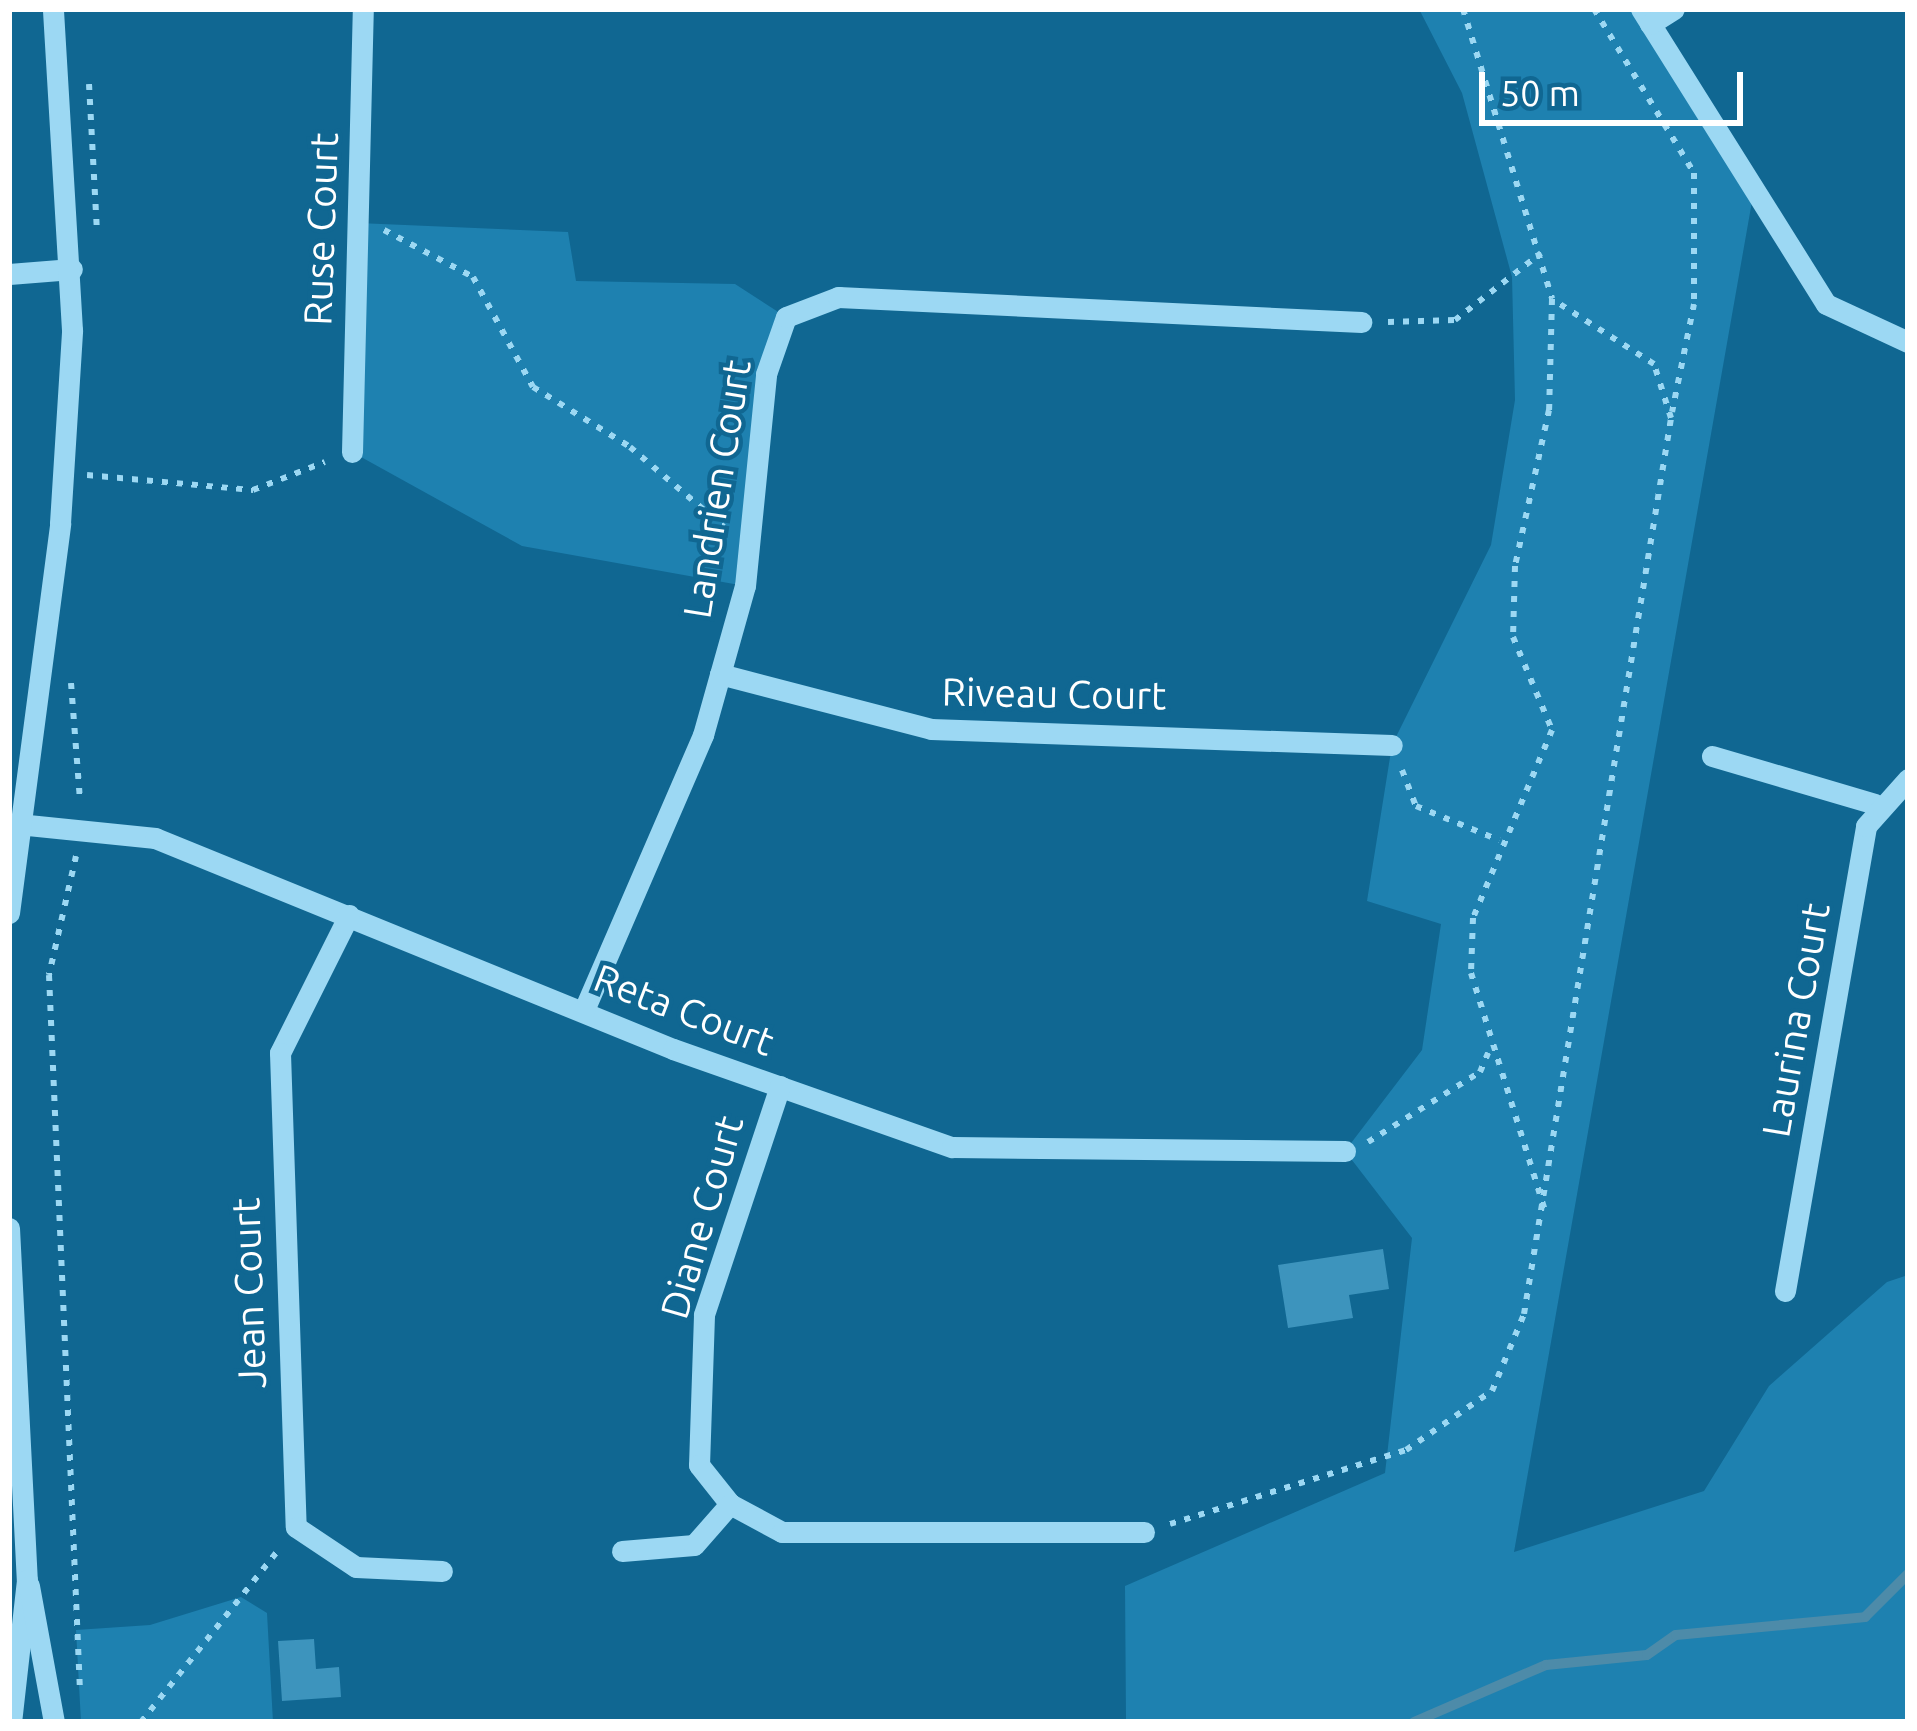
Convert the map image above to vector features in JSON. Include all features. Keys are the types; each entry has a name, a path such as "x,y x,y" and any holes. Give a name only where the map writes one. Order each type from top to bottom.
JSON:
{"street":[{"path":"9,914 60,523 72,269 53,9"},
{"name":"Ruse Court","path":"352,452 363,9"},
{"path":"1674,9 1646,17 1826,304 1908,342"},
{"path":"9,274 72,269"},
{"name":"Landrien Court","path":"584,1010 720,674 749,545 772,355 786,317 838,297 1361,322"},
{"name":"Riveau Court","path":"720,674 931,730 1392,745"},
{"path":"1712,756 1875,804 1908,779"},
{"name":"Laurina Court","path":"1784,1291 1875,804"},
{"name":"Reta Court","path":"18,824 155,838 780,1086 952,1147 1345,1151"},
{"name":"Jean Court","path":"296,1527 280,1054 350,915"},
{"name":"Diane Court","path":"730,1504 699,1465 704,1316 780,1086"},
{"path":"9,1228 27,1580 54,1722"},
{"path":"622,1551 694,1545 730,1504 782,1532 1144,1532"},
{"path":"296,1527 356,1567 442,1571"},
{"path":"11,1722 27,1580"}],"path":[{"path":"1463,9 1552,299 1549,410 1515,566 1514,637 1552,730 1499,840 1473,918 1488,1054 1545,1211"},
{"path":"1144,1532 1406,1450 1492,1391 1524,1314 1545,1211 1671,418 1694,304 1694,173 1594,9"},
{"path":"88,76 96,255"},
{"path":"358,223 413,236 473,277 533,387 630,447 749,545"},
{"path":"1361,322 1455,320 1541,253"},
{"path":"1552,299 1654,364 1671,418"},
{"path":"83,475 253,490 352,452"},
{"path":"82,497 84,453"},
{"path":"71,670 78,830 49,975 80,1699"},
{"path":"1392,745 1417,806 1499,840"},
{"path":"1345,1151 1390,1134 1480,1072 1488,1054"},
{"path":"141,1722 296,1527"}],"shaded area":[{"path":"1419,9 1641,9 1754,190 1514,1552 1704,1491 1769,1386 1887,1282 1908,1275 1908,1722 1064,1722 1126,1720 1125,1586 1385,1473 1412,1238 1345,1151 1422,1050 1441,924 1367,901 1392,745 1491,545 1515,400 1512,277 1462,93"},
{"path":"358,223 568,232 576,281 735,284 786,317 745,586 522,546 352,452"},
{"path":"241,1597 267,1613 273,1722 81,1722 76,1630 150,1625"}],"building":[{"path":"1383,1249 1389,1289 1349,1295 1353,1318 1288,1328 1278,1265"},
{"path":"314,1639 316,1669 339,1667 341,1697 282,1701 278,1641"}],"waterway":[{"path":"1414,1722 1546,1665 1647,1655 1676,1635 1865,1617 1908,1574"}]}
